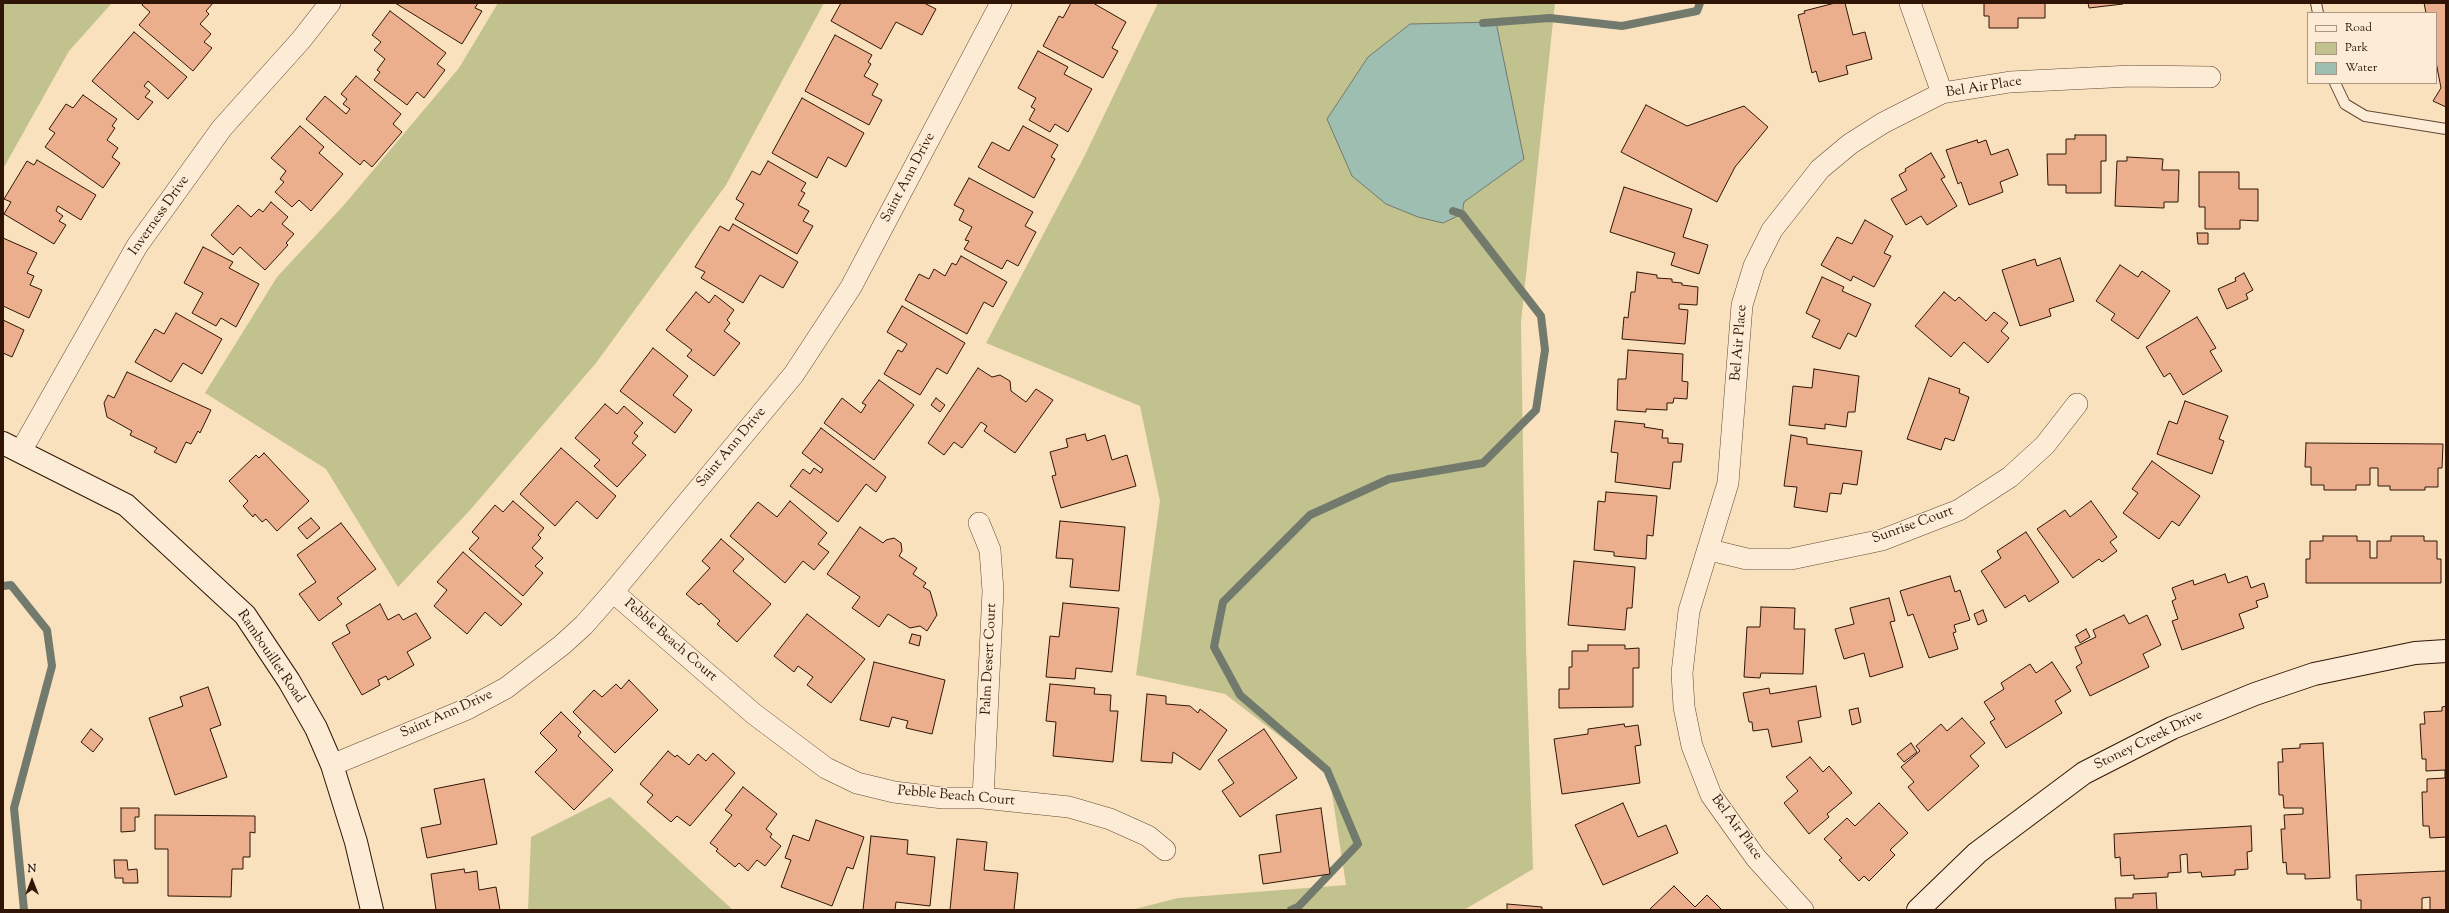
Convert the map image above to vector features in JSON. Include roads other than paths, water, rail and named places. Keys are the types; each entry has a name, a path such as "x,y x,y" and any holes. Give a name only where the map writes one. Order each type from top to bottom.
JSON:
{"street":[{"name":"Inverness Drive","path":"12,447 137,246 222,128 301,40 330,3"},
{"name":"Saint Ann Drive","path":"332,765 467,709 506,688 562,645 584,625 613,592 798,368 851,287 1001,3"},
{"path":"1910,3 1942,93"},
{"name":"Bel Air Place","path":"1803,910 1756,858 1711,795 1692,746 1684,707 1682,673 1690,611 1710,550 1728,483 1742,305 1754,266 1769,236 1820,169 1850,144 1883,123 1942,93 2010,82 2130,76 2210,78"},
{"name":"Sunrise Court","path":"1710,550 1747,558 1791,559 1882,540 1959,510 2010,477 2045,445 2077,404"},
{"name":"Rambouillet Road","path":"12,447 126,505 245,615 289,681 316,728 332,765 356,842 372,910"},
{"name":"Palm Desert Court","path":"979,523 990,550 993,591 983,798"},
{"name":"Pebble Beach Court","path":"613,592 754,714 826,768 857,783 894,792 943,798 983,798 1076,809 1110,819 1148,836 1165,850"},
{"name":"Stoney Creek Drive","path":"1918,910 1977,853 2084,773 2172,728 2255,694 2314,674 2415,653 2446,651"}],"lane":[{"path":"2335,84 2345,104 2365,116 2446,130"}],"water":[{"path":"1496,22 1524,159 1464,202 1462,214 1443,223 1418,217 1386,204 1352,176 1327,119 1368,57 1410,24"}],"waterway":[{"path":"1483,23 1550,18 1622,26 1697,11 1700,3"},
{"path":"1291,910 1298,907 1358,844 1327,770 1240,695 1214,647 1223,602 1310,515 1389,479 1483,463 1536,410 1545,350 1541,316 1462,214 1453,211"},
{"path":"3,586 11,585 47,630 52,666 14,808 24,910"}]}
